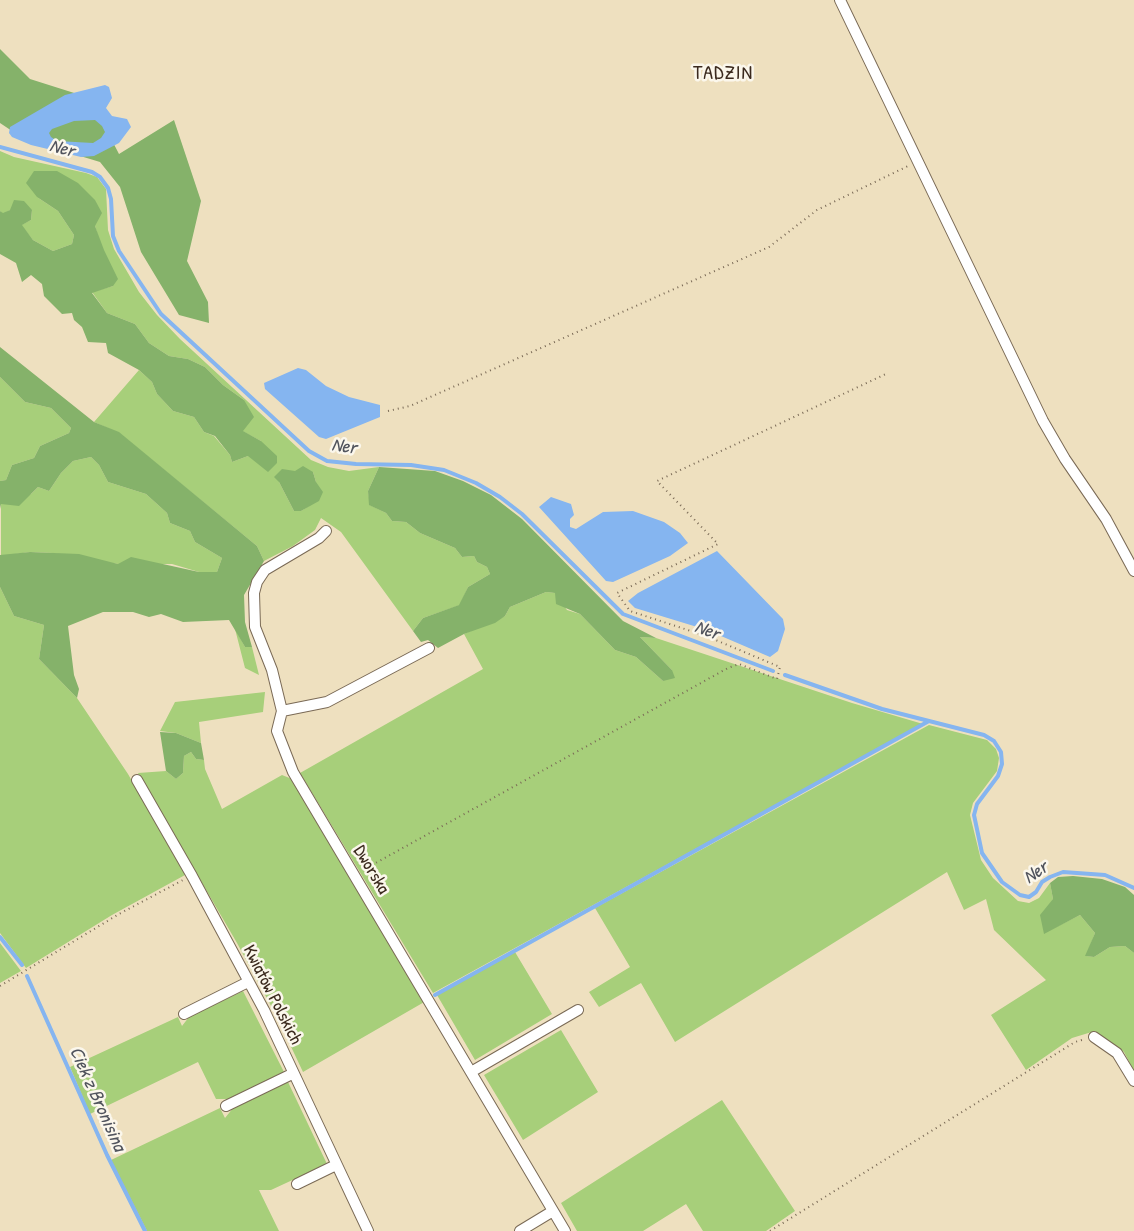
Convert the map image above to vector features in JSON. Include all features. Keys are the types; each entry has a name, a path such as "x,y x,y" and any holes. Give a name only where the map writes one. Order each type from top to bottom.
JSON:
{"street":[{"path":"840,0 1043,421 1064,459 1106,518 1134,571"},
{"name":"Dworska","path":"326,531 319,538 265,570 257,582 254,593 254,626 272,670 282,711 277,731 292,772 565,1231"},
{"path":"282,711 327,702 428,648"},
{"name":"Kwiatów Polskich","path":"137,780 192,876 264,1010 292,1074 368,1231"},
{"path":"184,1014 248,982"},
{"path":"471,1072 578,1010"},
{"path":"1094,1037 1117,1053 1134,1081"},
{"path":"226,1106 292,1074"},
{"path":"297,1184 336,1165"},
{"path":"520,1231 553,1211"}],"path":[{"path":"388,411 410,406 769,247 817,210 917,162"},
{"path":"355,875 728,668 739,664 777,679 780,667 706,636 630,611 617,593 718,544 657,482 888,373"},
{"path":"0,986 119,914 192,876"},
{"path":"770,1231 1075,1042 1094,1037"}],"green space":[{"path":"0,49 30,79 90,98 119,154 174,120 201,201 187,261 208,302 209,323 179,315 141,252 120,187 100,162 24,139 0,123"},
{"path":"0,151 14,157 97,177 106,189 108,230 114,249 139,292 157,315 180,339 311,460 328,467 349,471 379,467 368,491 370,505 386,513 392,521 406,522 420,533 455,548 462,557 474,556 477,562 487,567 490,574 468,587 460,605 423,618 413,631 341,532 321,518 315,530 293,546 264,561 257,546 119,433 94,422 139,370 152,382 157,394 173,411 194,417 204,432 214,436 230,455 232,462 248,456 261,441 242,431 244,400 223,385 205,367 188,359 169,356 149,343 135,324 107,313 92,292 113,286 95,226 37,197 58,211 74,235 72,244 53,251 33,240 21,225 31,220 32,210 10,210 3,214 0,211","holes":["313,472 316,482 309,506 301,511 294,511 279,482"]},
{"path":"34,171 57,171 78,183 95,200 102,213 95,226 118,279 113,286 92,293 107,313 135,324 149,343 169,356 188,359 205,367 223,385 244,400 254,417 243,431 261,441 277,456 277,463 268,472 248,456 232,462 230,455 215,436 204,432 194,417 173,411 157,394 152,382 139,370 108,353 106,343 88,342 82,327 74,320 72,313 62,314 44,296 42,284 31,275 22,282 16,263 0,254 0,211 3,213 10,210 14,200 24,201 32,210 31,220 22,225 33,240 53,251 72,244 74,235 58,211 37,197 26,183"},
{"path":"0,347 94,422 119,432 257,546 264,561 244,595 245,622 252,647 245,647 229,620 183,622 161,614 149,617 133,612 103,612 68,626 74,675 79,689 77,698 39,659 44,625 14,616 0,587 0,555 30,552 79,554 118,564 131,557 199,572 217,572 222,558 195,542 190,531 170,523 167,513 146,494 108,482 99,465 91,457 73,461 61,473 49,491 38,487 19,506 1,504 0,509 0,481 6,480 12,465 34,458 40,446 69,433 71,428 51,408 25,402 0,377"},
{"path":"0,377 25,402 51,408 71,428 69,433 40,446 34,458 12,465 6,480 0,481"},
{"path":"91,457 99,465 108,482 146,494 167,513 170,523 190,531 195,542 222,558 217,572 199,572 172,564 118,564 53,553 30,552 1,556 1,504 31,494 38,487 49,491 61,473 73,461"},
{"path":"303,466 313,472 316,482 323,492 319,501 301,511 294,511 279,482 274,477 282,469 295,471"},
{"path":"379,467 435,471 463,481 491,495 522,519 623,621 656,638 640,637 672,670 675,678 663,681 636,657 615,650 580,614 556,604 555,593 546,592 510,607 505,616 495,623 464,634 438,648 428,640 421,642 413,631 423,618 459,605 468,587 490,574 487,567 477,562 474,556 462,557 455,548 420,533 406,522 392,521 386,513 369,505 368,491"},
{"path":"0,587 14,616 44,625 39,659 77,698 128,774 185,875 112,915 26,968 0,933"},
{"path":"546,592 555,593 567,610 580,614 615,650 636,657 663,681 672,670 640,637 656,638 852,703 923,724 433,993 300,773 483,669 464,634 505,616 510,607"},
{"path":"235,629 245,647 252,647 259,675 245,668"},
{"path":"265,692 263,712 199,722 201,743 176,733 160,731 175,702"},
{"path":"929,725 987,740 996,749 999,758 997,771 973,803 970,815 981,860 993,878 1018,901 1029,903 1039,898 1050,883 1053,899 1044,933 1080,915 1095,933 1086,956 1094,957 1110,947 1125,946 1134,953 1134,1071 1124,1052 1095,1031 1072,1038 1026,1070 991,1015 1046,980 994,930 986,899 964,910 947,872 675,1042 641,983 599,1007 589,992 630,967 595,908"},
{"path":"160,732 176,733 201,743 204,760 196,759 191,752 184,756 183,773 176,779 166,771"},
{"path":"191,752 196,759 204,760 205,769 222,809 282,775 292,779 426,1001 303,1072 276,1015 237,943 138,773 166,771 176,779 183,773 184,756"},
{"path":"1073,876 1102,879 1125,887 1134,895 1134,953 1125,946 1110,947 1094,957 1085,956 1095,933 1080,915 1044,934 1040,915 1053,899 1050,883 1058,877"},
{"path":"0,943 21,971 0,983"},
{"path":"515,952 552,1014 475,1060 437,995"},
{"path":"243,991 284,1072 228,1099 216,1099 198,1062 90,1114 70,1067 178,1017 182,1026 189,1017"},
{"path":"561,1030 598,1092 523,1140 484,1075"},
{"path":"288,1082 327,1164 271,1190 259,1190 279,1231 147,1231 111,1160 220,1108 225,1118 233,1108"},
{"path":"722,1100 795,1211 766,1231 703,1231 686,1204 643,1231 577,1231 561,1203"}],"water":[{"path":"105,85 109,87 112,98 106,108 112,116 127,119 131,127 119,143 94,156 81,157 31,145 12,137 9,133 10,127 65,95","holes":["95,120 102,126 105,132 101,138 93,143 57,141 49,133 52,129 74,121"]},
{"path":"298,368 306,370 326,386 349,397 380,405 380,417 326,439 319,437 265,389 264,383"},
{"path":"551,497 571,504 574,515 570,519 570,527 576,529 603,512 633,511 664,522 680,533 688,543 670,556 613,582 606,581 539,507"},
{"path":"717,551 783,619 785,629 778,651 770,657 707,630 635,608 628,601 638,593"}],"waterway":[{"name":"Ner","path":"0,147 92,172 100,177 108,188 111,199 113,236 119,251 161,314 309,451 327,461 356,464 411,465 444,470 476,483 500,497 522,514 623,614 773,671"},
{"name":"Ner","path":"785,675 882,709 984,735 994,741 1001,752 1002,764 998,776 977,804 974,815 982,853 1002,882 1020,895 1029,897 1036,892 1042,882 1063,872 1105,875 1134,888"},
{"path":"435,995 929,721"},
{"name":"Ciek z Bronisina","path":"0,937 22,965"},
{"name":"Ciek z Bronisina","path":"27,976 107,1155 145,1231"}],"district":[{"name":"TADZIN","path":"723,74"}]}
